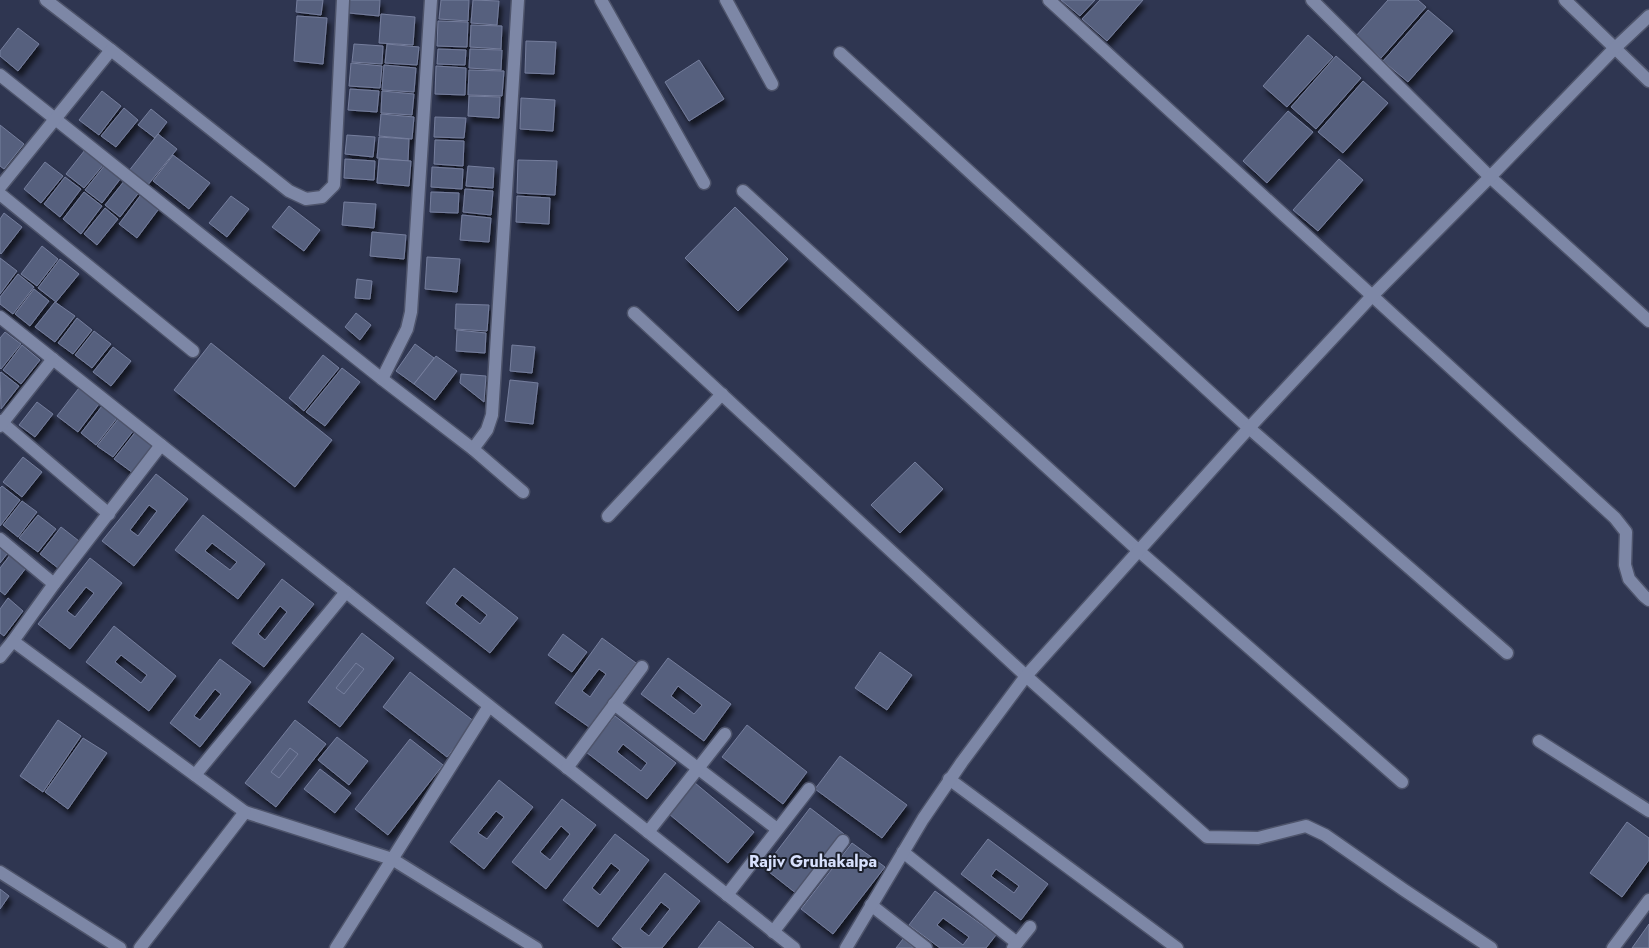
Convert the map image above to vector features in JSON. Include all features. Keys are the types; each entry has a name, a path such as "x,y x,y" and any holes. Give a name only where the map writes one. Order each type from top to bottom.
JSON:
{"street":[{"path":"46,0 289,191 306,199 322,197 334,185 343,0"},
{"path":"382,379 407,329 411,312 431,0"},
{"path":"473,449 487,430 492,415 518,0"},
{"path":"601,0 704,183"},
{"path":"726,0 772,84"},
{"path":"1049,0 1615,518 1626,532 1625,565 1629,578 1649,600"},
{"path":"1312,0 1490,177 1649,321"},
{"path":"1565,0 1649,81"},
{"path":"846,948 923,819 949,780 1026,676 1249,428 1372,296 1614,49 1649,16"},
{"path":"0,187 110,50"},
{"path":"840,52 1249,428 1507,653"},
{"path":"0,74 382,379 473,449 522,492"},
{"path":"743,191 1139,551 1402,782"},
{"path":"0,194 193,351"},
{"path":"634,313 1026,676 1207,837 1258,838 1306,826 1325,835 1491,948"},
{"path":"0,317 794,948"},
{"path":"53,359 1,424 109,514"},
{"path":"608,516 722,394"},
{"path":"0,657 162,445"},
{"path":"0,539 54,584"},
{"path":"196,776 346,592"},
{"path":"13,641 245,812 392,859 536,948"},
{"path":"567,768 642,667"},
{"path":"614,704 777,830"},
{"path":"336,948 489,706"},
{"path":"648,832 725,734"},
{"path":"1539,741 1649,811"},
{"path":"949,780 1177,948"},
{"path":"727,895 809,789"},
{"path":"140,948 245,812"},
{"path":"773,932 844,841"},
{"path":"903,852 1015,946 1030,927"},
{"path":"0,872 120,948"},
{"path":"1613,948 1649,900"},
{"path":"871,905 926,948"}],"building":[{"path":"297,0 323,0 321,15 296,12"},
{"path":"349,0 380,0 379,16 349,13"},
{"path":"441,0 469,0 468,21 439,19"},
{"path":"473,0 499,1 497,25 471,23"},
{"path":"1061,0 1095,0 1080,16"},
{"path":"1100,0 1143,0 1107,41 1082,19"},
{"path":"1388,0 1418,0 1426,7 1381,58 1356,36"},
{"path":"1428,10 1453,31 1408,82 1383,61"},
{"path":"381,14 415,17 413,45 379,43"},
{"path":"297,16 327,18 323,64 294,61"},
{"path":"438,21 468,22 467,47 437,46"},
{"path":"471,25 502,26 501,49 470,47"},
{"path":"18,28 39,44 18,71 0,56 0,51"},
{"path":"1308,35 1333,57 1287,107 1263,86"},
{"path":"526,41 556,42 554,74 525,73"},
{"path":"354,44 383,46 382,64 352,62"},
{"path":"387,44 419,47 417,65 385,63"},
{"path":"438,49 466,50 465,65 437,64"},
{"path":"470,49 502,50 501,70 469,68"},
{"path":"1336,56 1361,78 1316,129 1291,107"},
{"path":"699,60 724,99 689,121 665,82"},
{"path":"351,63 382,66 380,88 349,86"},
{"path":"384,65 416,68 414,92 382,90"},
{"path":"436,66 466,68 465,95 435,94"},
{"path":"469,70 504,71 502,96 468,95"},
{"path":"1363,81 1388,103 1343,153 1318,132"},
{"path":"350,89 379,91 377,112 348,110"},
{"path":"102,91 121,106 99,135 79,120"},
{"path":"382,91 414,94 412,115 381,113"},
{"path":"469,96 500,97 499,118 468,116"},
{"path":"521,98 555,100 553,131 520,129"},
{"path":"124,108 138,120 116,147 101,136"},
{"path":"151,109 167,122 155,138 138,125"},
{"path":"1288,111 1313,132 1267,183 1243,161"},
{"path":"381,114 414,117 412,139 379,136"},
{"path":"435,117 466,118 464,138 434,137"},
{"path":"0,125 24,144 4,169 0,166"},
{"path":"158,134 177,149 147,186 128,172"},
{"path":"347,135 375,137 373,157 345,154"},
{"path":"379,137 409,139 408,161 377,158"},
{"path":"435,140 464,141 463,166 434,164"},
{"path":"85,150 104,164 84,188 66,174"},
{"path":"173,155 210,183 189,209 153,181"},
{"path":"345,159 375,161 374,180 344,178"},
{"path":"379,159 411,161 409,186 377,183"},
{"path":"1339,159 1363,180 1318,231 1293,210"},
{"path":"518,160 557,161 555,195 517,193"},
{"path":"45,162 63,176 41,203 24,189"},
{"path":"105,165 121,178 102,203 85,190"},
{"path":"468,166 494,168 493,188 466,186"},
{"path":"432,167 463,169 462,189 431,187"},
{"path":"65,177 81,189 60,217 44,204"},
{"path":"125,180 140,191 120,217 105,205"},
{"path":"465,189 493,191 491,215 463,212"},
{"path":"84,192 102,206 81,234 63,219"},
{"path":"143,192 161,206 137,238 119,224"},
{"path":"431,192 459,193 458,213 430,212"},
{"path":"231,196 249,209 227,237 209,223"},
{"path":"517,196 550,198 549,224 516,222"},
{"path":"344,202 376,204 374,228 342,225"},
{"path":"289,206 320,230 304,251 272,227"},
{"path":"735,207 788,259 738,311 685,258"},
{"path":"105,208 118,219 97,245 84,234"},
{"path":"4,213 22,227 1,254 0,219"},
{"path":"462,215 491,218 489,242 460,240"},
{"path":"372,232 406,235 404,259 370,256"},
{"path":"42,246 58,259 37,286 21,274"},
{"path":"427,257 460,259 457,292 425,289"},
{"path":"0,258 17,271 0,294"},
{"path":"60,259 79,274 56,302 38,288"},
{"path":"18,274 34,287 13,314 0,304 0,297"},
{"path":"357,279 372,281 370,299 355,298"},
{"path":"34,289 49,301 30,326 15,314"},
{"path":"55,302 75,316 55,342 35,327"},
{"path":"456,304 489,305 487,331 455,329"},
{"path":"356,313 371,325 360,340 345,327"},
{"path":"77,318 92,330 73,354 58,343"},
{"path":"457,330 486,333 485,353 456,351"},
{"path":"94,331 111,344 92,368 75,355"},
{"path":"5,332 21,344 1,369 0,338"},
{"path":"211,343 332,440 295,487 174,390"},
{"path":"415,344 434,358 414,384 396,371"},
{"path":"22,345 40,360 21,384 3,370"},
{"path":"512,345 535,347 532,373 510,371"},
{"path":"113,347 131,361 111,386 93,372"},
{"path":"323,355 339,368 304,411 289,398"},
{"path":"436,356 457,371 435,400 414,384"},
{"path":"342,368 360,382 325,426 306,412"},
{"path":"0,373 19,386 1,409"},
{"path":"461,374 486,376 484,402 460,383"},
{"path":"510,380 538,383 533,424 505,421"},
{"path":"79,388 99,404 78,432 57,416"},
{"path":"37,402 53,414 35,437 19,425"},
{"path":"102,406 117,418 96,445 81,433"},
{"path":"119,418 134,430 113,457 97,446"},
{"path":"137,430 156,445 133,473 114,459"},
{"path":"23,457 42,472 22,497 3,482"},
{"path":"915,462 943,489 900,533 871,505"},
{"path":"156,474 188,499 134,566 102,541","holes":["149,505 157,511 138,536 130,530"]},
{"path":"2,486 20,500 0,526 0,488"},
{"path":"22,501 37,512 18,537 3,525"},
{"path":"38,515 56,529 38,552 19,538"},
{"path":"203,515 265,564 238,599 175,550","holes":["212,543 237,562 230,570 205,551"]},
{"path":"61,527 79,541 58,568 40,554"},
{"path":"0,548 7,554 0,563"},
{"path":"10,555 26,568 5,595 0,591 0,568"},
{"path":"90,558 122,583 70,649 38,624","holes":["86,587 94,593 75,617 67,611"]},
{"path":"454,568 518,618 490,653 426,603","holes":["462,595 487,615 480,624 455,604"]},
{"path":"282,579 314,604 264,667 232,643","holes":["280,606 287,612 265,640 258,634"]},
{"path":"8,598 23,611 4,636 0,633 0,609"},
{"path":"114,626 176,676 149,711 86,662","holes":["121,655 147,675 141,683 115,662"]},
{"path":"362,633 394,658 340,727 308,702"},
{"path":"563,634 587,652 572,672 548,655"},
{"path":"602,638 636,663 589,727 555,703","holes":["599,669 606,674 590,697 582,691"]},
{"path":"880,652 912,675 887,710 855,688"},
{"path":"668,658 731,704 704,741 641,694","holes":["678,686 702,705 694,714 671,696"]},
{"path":"220,659 251,682 200,747 170,723","holes":["215,689 221,694 200,720 194,716"]},
{"path":"356,663 364,669 344,694 336,688"},
{"path":"410,672 475,722 447,757 383,707"},
{"path":"615,716 676,763 647,799 586,752","holes":["623,744 647,763 641,771 617,752"]},
{"path":"58,720 81,736 43,792 20,776"},
{"path":"295,720 326,744 276,807 245,783"},
{"path":"747,725 807,772 783,804 722,757"},
{"path":"337,737 368,761 349,785 318,760"},
{"path":"83,738 107,753 68,809 45,792"},
{"path":"410,739 443,765 388,835 355,809"},
{"path":"290,748 298,754 279,778 271,772"},
{"path":"840,756 907,805 882,838 815,789"},
{"path":"320,769 351,793 335,813 304,789"},
{"path":"499,780 533,807 484,869 450,842","holes":["496,811 504,817 487,839 478,833"]},
{"path":"695,783 754,832 728,863 669,814"},
{"path":"562,799 596,825 546,889 512,862","holes":["561,826 570,834 550,860 540,852"]},
{"path":"810,808 844,834 797,894 764,868"},
{"path":"1627,822 1649,838 1649,860 1622,897 1590,873"},
{"path":"615,834 649,860 598,927 563,900","holes":["611,863 620,870 600,895 592,888"]},
{"path":"988,839 1048,884 1021,920 961,874","holes":["996,869 1019,886 1014,893 991,876"]},
{"path":"852,843 885,867 833,934 801,909"},
{"path":"665,873 700,901 662,948 623,948 612,939","holes":["661,902 670,909 649,936 640,929"]},
{"path":"0,889 9,896 0,909"},
{"path":"935,891 996,935 986,948 940,948 909,925","holes":["943,918 969,937 963,945 937,925"]},
{"path":"719,921 754,948 698,948"},
{"path":"1649,924 1649,948 1632,948"},
{"path":"903,939 914,948 896,948"}],"district":[{"name":"Rajiv Gruhakalpa","path":"813,861"}]}
